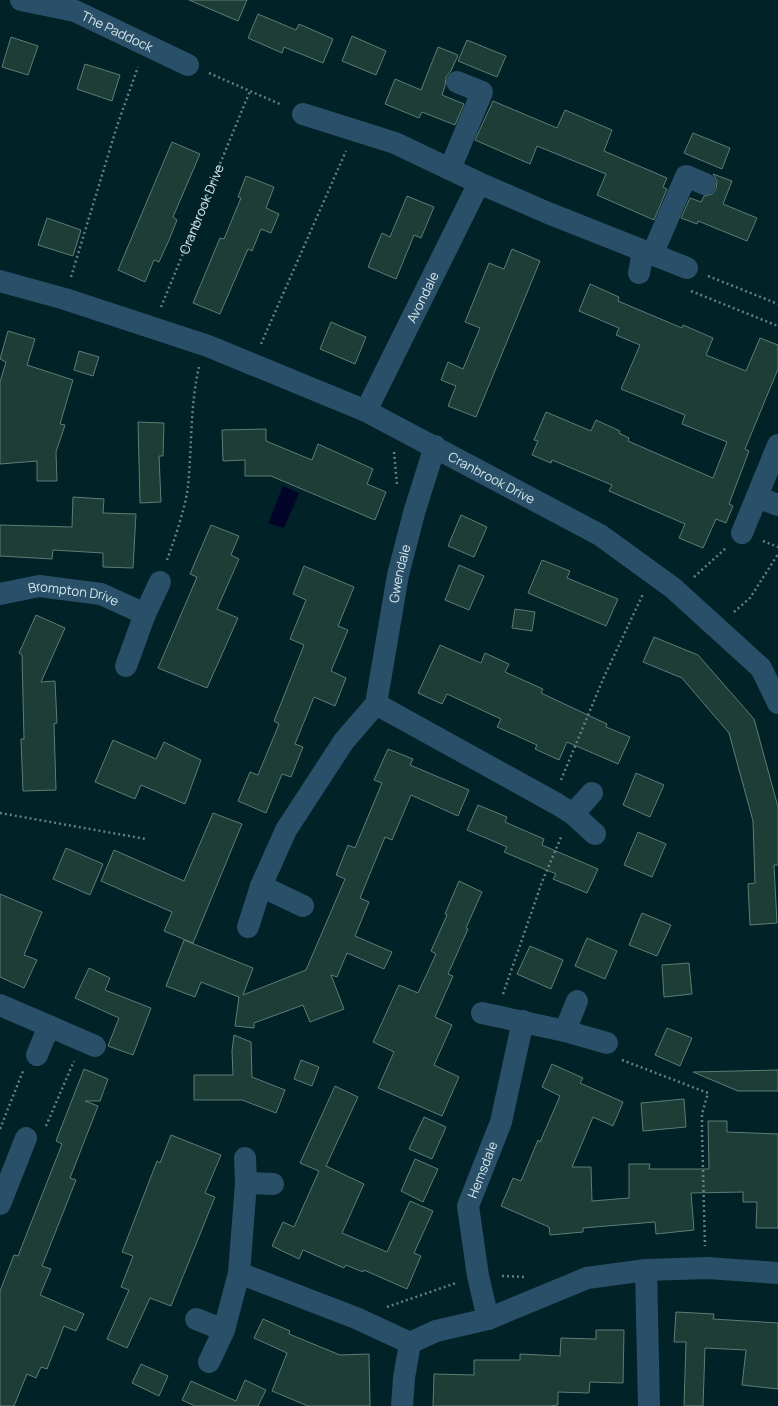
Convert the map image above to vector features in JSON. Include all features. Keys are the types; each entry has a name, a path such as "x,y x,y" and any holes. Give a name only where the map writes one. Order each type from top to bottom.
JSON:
{"street":[{"name":"The Paddock","path":"21,0 75,11 188,65"},
{"path":"450,169 482,92 457,82"},
{"path":"303,114 395,142 479,183 687,268"},
{"path":"639,273 686,176 705,184"},
{"name":"Avondale","path":"366,411 479,183"},
{"name":"Cranbrook Drive","path":"0,281 65,299 208,346 366,411 435,446 600,536 658,577 678,593 761,668 778,703"},
{"path":"742,533 778,445"},
{"name":"Gwendale","path":"376,704 398,575 414,513 435,446"},
{"path":"757,497 778,506"},
{"path":"126,666 145,614 160,582"},
{"name":"Brompton Drive","path":"0,594 39,586 101,594 145,614"},
{"path":"248,927 261,886 286,830 344,741 376,704 565,809 596,834"},
{"path":"565,809 592,793"},
{"path":"261,886 303,906"},
{"path":"565,1031 577,1001"},
{"path":"0,1005 89,1043"},
{"path":"489,1014 606,1042"},
{"name":"Hemsdale","path":"488,1319 478,1276 468,1206 501,1122 523,1021"},
{"path":"37,1055 49,1026"},
{"path":"0,1204 5,1174 26,1138"},
{"path":"208,1362 224,1330 239,1273 246,1183 245,1158"},
{"path":"246,1183 273,1184"},
{"path":"239,1273 356,1318 410,1343 436,1331 488,1319 587,1278 646,1270 707,1268 778,1273"},
{"path":"646,1270 649,1406"},
{"path":"196,1319 224,1330"},
{"path":"402,1406 404,1378 410,1343"}],"path":[{"path":"65,299 117,126 146,45"},
{"path":"188,65 303,114"},
{"name":"Cranbrook Drive","path":"153,327 250,91"},
{"path":"252,363 355,130"},
{"path":"687,268 778,304"},
{"path":"688,290 778,326"},
{"path":"160,582 188,488 196,382 200,362 208,346"},
{"path":"678,593 742,533 778,547"},
{"path":"716,627 750,598 778,554"},
{"path":"489,1014 558,842 565,809 561,780 604,677 643,594 658,577"},
{"path":"0,813 146,839"},
{"path":"606,1042 615,1057 708,1093 702,1114 707,1268"},
{"path":"26,1138 45,1130 89,1043"},
{"path":"0,1129 27,1060 37,1055"},
{"path":"356,1318 478,1276"}],"water":[{"path":"283,486 299,493 284,528 268,523"}],"building":[{"path":"189,0 247,0 238,21"},
{"path":"258,14 296,30 299,24 333,39 323,63 284,47 282,53 248,38"},
{"path":"352,36 386,51 376,75 342,61"},
{"path":"11,37 38,46 28,75 2,67"},
{"path":"467,40 506,56 497,77 458,61"},
{"path":"438,47 458,55 451,71 446,77 442,95 464,104 455,125 422,112 419,118 385,104 395,79 421,90"},
{"path":"85,64 120,75 112,101 77,89"},
{"path":"493,101 557,128 565,110 612,130 604,151 667,178 663,187 667,189 654,220 597,195 606,174 537,146 530,164 475,140"},
{"path":"693,133 730,148 722,169 684,153"},
{"path":"172,142 200,154 173,217 177,220 169,240 159,262 154,260 145,282 118,270"},
{"path":"713,174 732,181 723,204 757,218 747,241 698,221 697,224 681,218 690,198 701,202 704,196 712,194 716,189 717,182"},
{"path":"246,176 274,187 266,208 279,214 271,233 261,229 252,251 248,249 220,314 193,303 220,238 224,239 241,198 238,197"},
{"path":"407,196 434,207 421,238 414,235 396,279 368,267 382,233 390,237"},
{"path":"47,218 81,230 73,256 38,245"},
{"path":"512,249 540,261 476,417 448,406 456,386 441,380 448,362 463,369 480,328 465,322 489,263 504,269"},
{"path":"590,284 619,297 618,301 682,328 683,325 713,338 706,355 746,371 760,338 778,345 778,369 745,449 749,451 729,504 733,506 726,523 716,519 703,548 679,538 685,524 609,491 612,485 552,460 551,463 532,455 538,441 534,440 546,412 591,431 596,420 620,431 619,433 629,438 628,441 713,478 727,442 682,424 685,415 621,389 640,345 616,335 619,328 579,311"},
{"path":"331,322 366,337 355,364 320,349"},
{"path":"8,331 35,339 27,365 73,380 60,424 65,425 56,452 57,481 37,481 37,461 0,464 0,382 6,362 0,359"},
{"path":"79,351 99,357 93,376 74,370"},
{"path":"138,422 164,423 163,456 159,456 161,502 140,503"},
{"path":"266,429 266,441 312,460 318,444 373,469 367,484 386,492 375,520 271,476 245,476 245,460 223,461 222,430"},
{"path":"73,497 104,499 103,513 136,514 133,568 103,567 103,553 53,550 52,559 0,556 0,525 72,527"},
{"path":"461,515 487,527 474,557 448,546"},
{"path":"211,525 239,536 231,555 239,559 217,609 238,618 207,688 158,668 197,577 190,574"},
{"path":"542,560 570,571 567,578 618,599 606,626 528,593"},
{"path":"459,565 484,576 469,610 445,600"},
{"path":"304,566 354,587 338,626 348,630 331,671 346,678 335,706 314,697 295,744 303,747 291,777 282,774 266,813 238,801 250,772 258,775 279,724 274,721 304,645 290,639 306,600 293,594"},
{"path":"515,609 535,612 532,631 512,628"},
{"path":"36,615 65,628 41,682 55,681 57,723 54,724 56,790 23,791 21,739 24,739 22,655 19,653"},
{"path":"654,637 698,655 754,719 778,807 778,865 774,865 777,923 750,925 748,884 755,883 753,821 729,733 682,678 643,662"},
{"path":"440,645 481,663 485,653 509,664 505,672 543,689 541,693 607,724 606,727 630,737 618,764 567,742 559,760 535,749 537,745 497,727 501,719 447,694 442,704 418,693"},
{"path":"113,740 156,759 164,742 201,760 185,804 141,785 135,799 95,782"},
{"path":"388,749 413,759 410,765 469,790 458,816 411,795 392,840 385,837 360,898 369,902 355,936 392,952 384,969 347,953 337,977 331,975 344,1009 310,1022 303,1005 254,1023 254,1028 235,1026 239,997 201,982 195,997 166,986 184,940 253,968 243,995 306,970 345,879 336,875 348,845 355,848 382,783 374,780"},
{"path":"636,773 664,785 650,817 623,805"},
{"path":"478,805 507,817 505,822 544,839 542,845 598,869 587,893 553,879 556,874 504,852 507,847 467,830"},
{"path":"213,813 242,824 193,943 164,931 172,912 101,881 114,850 184,881"},
{"path":"638,832 666,844 652,877 624,865"},
{"path":"66,848 103,864 90,895 53,879"},
{"path":"459,881 482,892 466,928 468,929 448,974 453,976 435,1017 452,1025 434,1065 459,1077 442,1116 378,1088 394,1052 373,1042 399,985 418,993 436,954 431,951 447,915 445,914"},
{"path":"0,894 42,912 24,955 37,960 24,988 0,977"},
{"path":"642,913 671,925 657,956 629,945"},
{"path":"587,938 617,951 605,979 575,966"},
{"path":"530,946 563,960 551,989 517,974"},
{"path":"689,963 692,994 664,997 662,965"},
{"path":"89,968 110,978 105,990 151,1008 133,1055 108,1046 119,1018 75,998"},
{"path":"667,1028 692,1038 680,1066 655,1055"},
{"path":"234,1035 251,1042 252,1077 285,1090 276,1113 242,1100 194,1100 194,1075 233,1075 232,1051"},
{"path":"301,1060 319,1067 312,1086 294,1079"},
{"path":"552,1064 583,1078 580,1083 623,1102 613,1126 593,1117 572,1167 591,1167 592,1201 629,1198 629,1164 650,1164 649,1169 709,1169 708,1121 727,1121 727,1132 778,1134 778,1228 756,1228 757,1202 743,1202 743,1192 691,1193 694,1230 656,1234 655,1222 583,1228 583,1232 550,1235 549,1227 501,1206 513,1178 521,1181 538,1140 540,1142 560,1096 542,1087"},
{"path":"84,1069 108,1079 100,1101 85,1101 98,1106 70,1178 76,1180 42,1266 51,1269 40,1295 84,1314 76,1331 64,1326 47,1369 41,1367 36,1378 27,1374 14,1406 0,1406 0,1291 14,1255 18,1256 62,1144 56,1141"},
{"path":"778,1070 778,1091 738,1091 693,1072"},
{"path":"335,1086 358,1097 326,1166 364,1184 342,1233 387,1252 410,1201 433,1211 414,1253 421,1256 407,1289 364,1270 363,1272 346,1265 344,1268 303,1250 299,1259 272,1246 283,1222 294,1227 319,1171 300,1163"},
{"path":"684,1099 686,1127 643,1131 641,1103"},
{"path":"424,1117 446,1127 432,1159 409,1149"},
{"path":"171,1135 221,1155 205,1193 215,1197 171,1306 150,1298 127,1348 107,1339 129,1290 121,1287 133,1256 122,1252 157,1161 160,1163"},
{"path":"415,1159 438,1169 423,1202 401,1191"},
{"path":"676,1312 714,1314 713,1319 778,1323 778,1389 742,1385 746,1350 705,1348 703,1406 684,1406 686,1342 674,1342"},
{"path":"263,1319 290,1331 289,1334 340,1355 369,1354 370,1406 308,1406 272,1391 287,1353 254,1338"},
{"path":"596,1330 624,1330 623,1383 590,1382 589,1393 558,1392 558,1405 433,1406 434,1374 474,1375 474,1360 520,1360 520,1354 560,1356 561,1338 596,1339"},
{"path":"141,1364 168,1376 159,1396 132,1383"},
{"path":"245,1380 266,1390 258,1406 195,1406 182,1400 191,1381 236,1401"}]}
